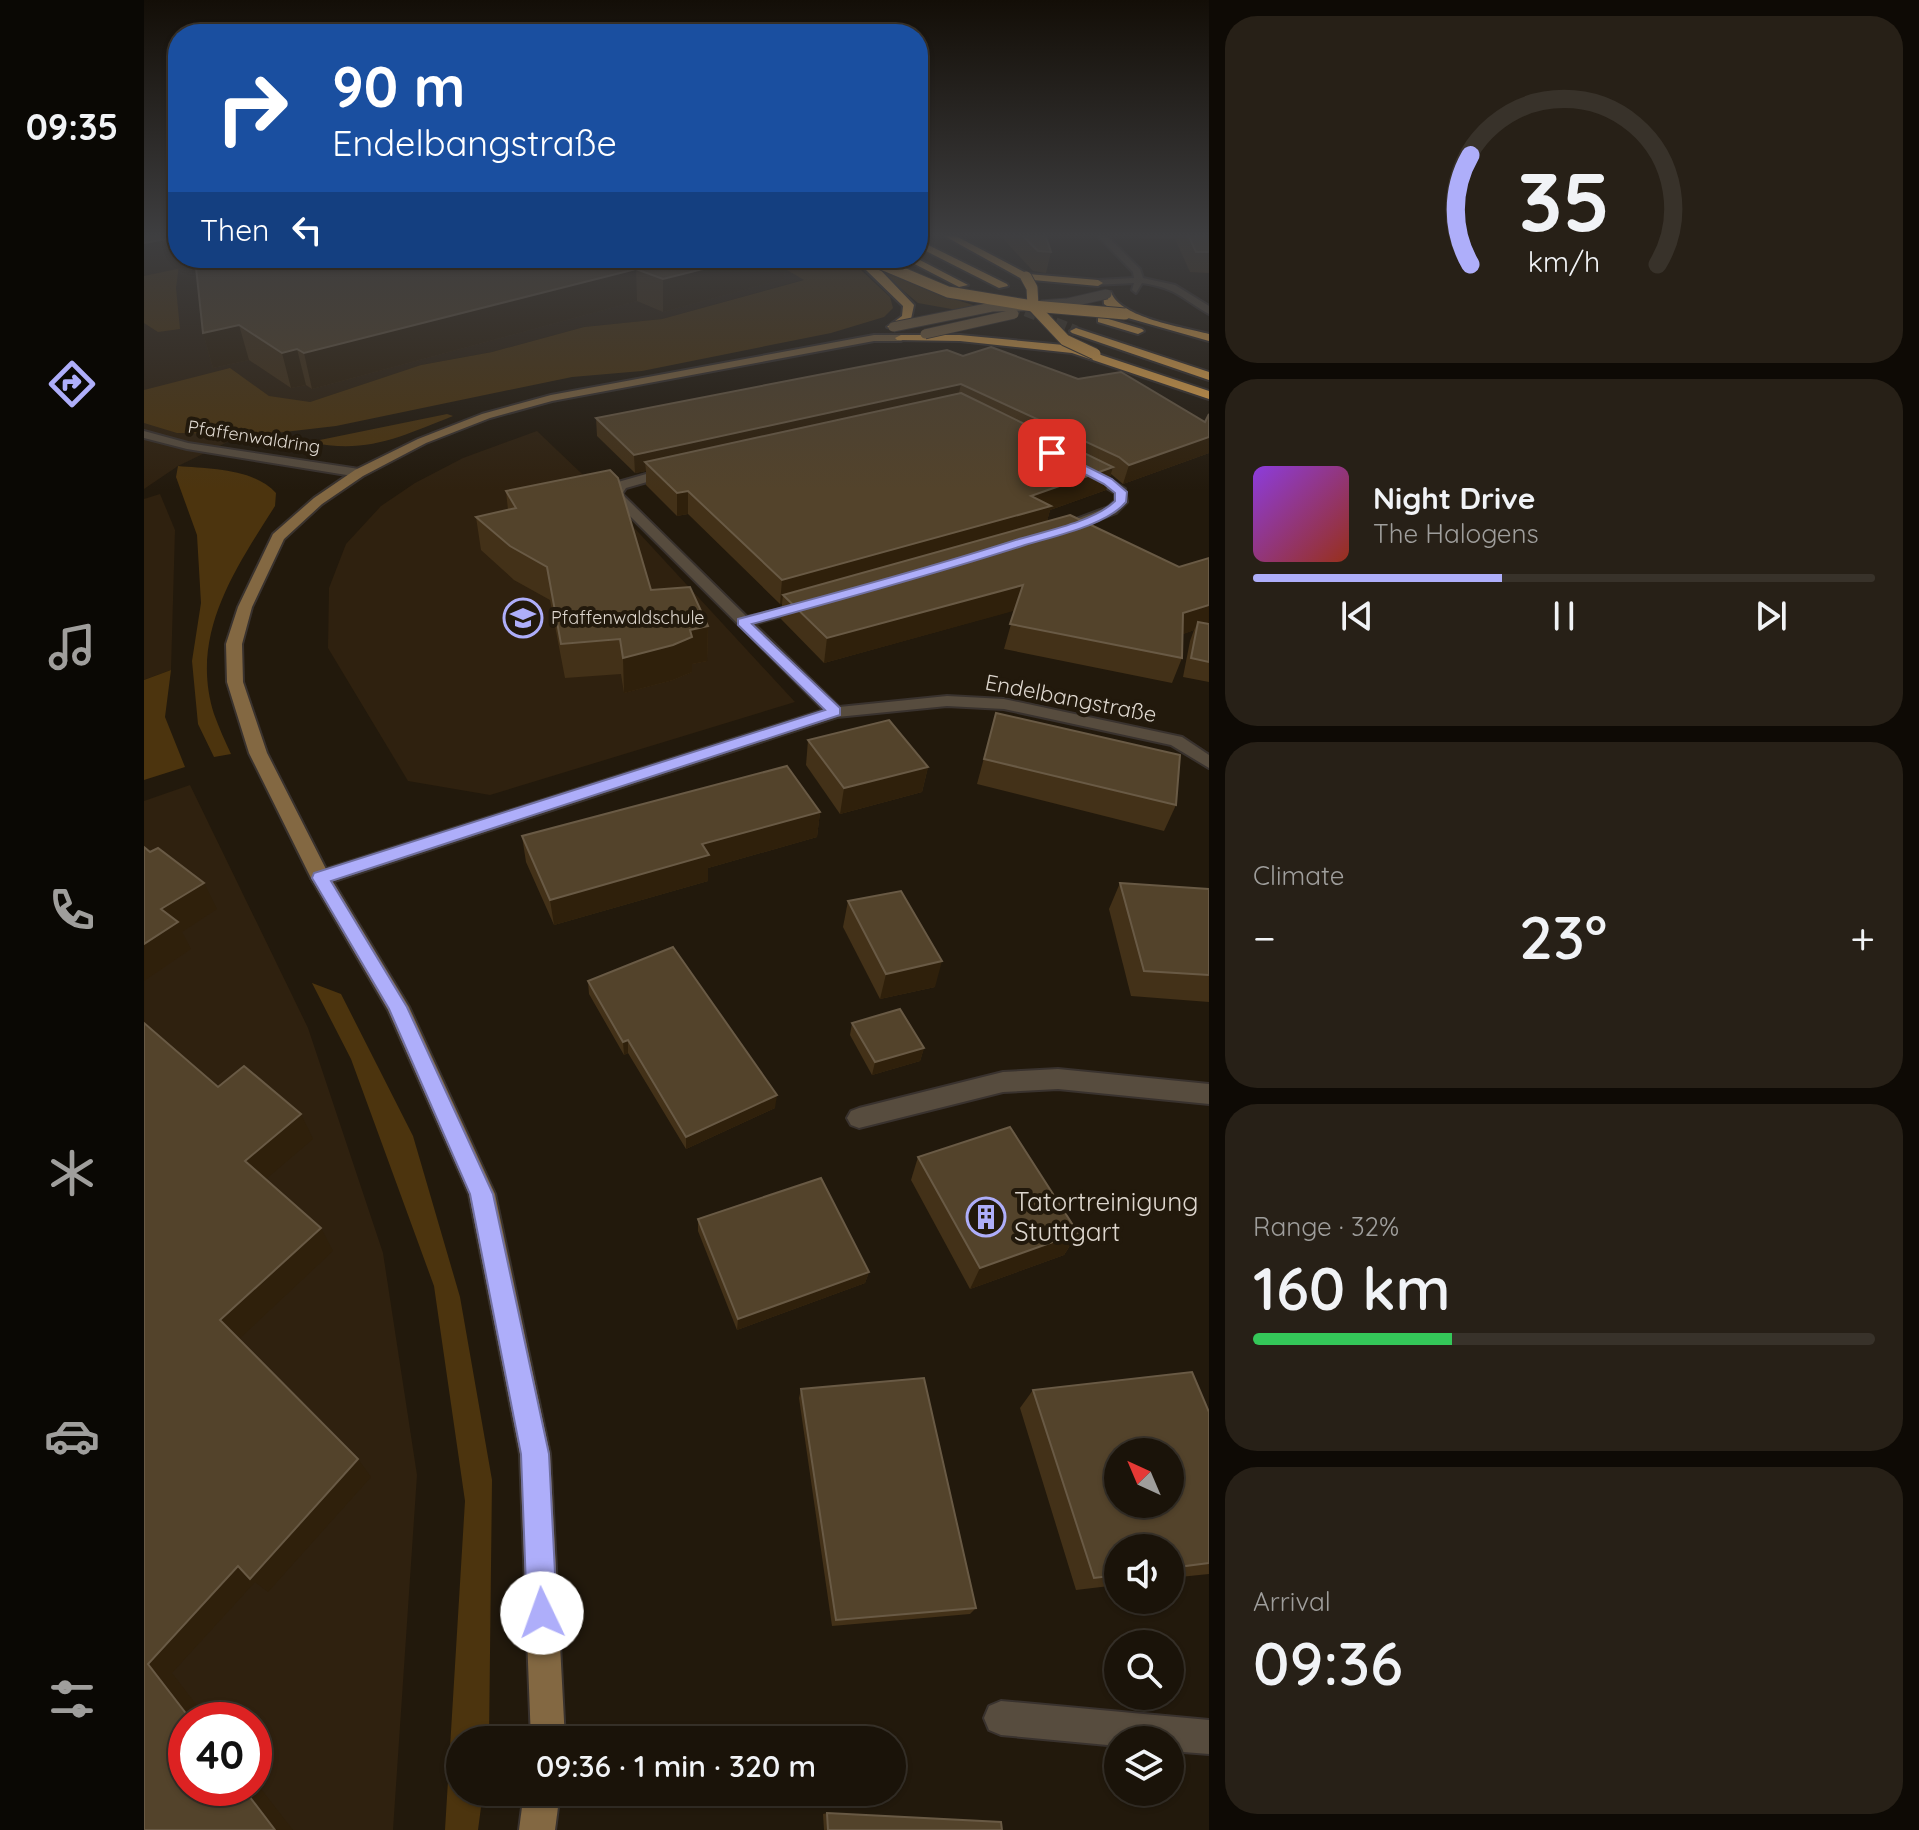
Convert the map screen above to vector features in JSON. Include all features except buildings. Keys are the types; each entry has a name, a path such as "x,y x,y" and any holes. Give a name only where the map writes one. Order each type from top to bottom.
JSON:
{"highway":[{"path":"893,327 904,319"},
{"path":"1046,319 1065,340 1095,354 1209,395"},
{"path":"1144,319 1209,338"},
{"path":"1102,320 1154,336"},
{"path":"1076,331 1209,376"},
{"path":"901,338 1008,341 1095,354"}],"street":[{"path":"874,338 893,327 931,319"},
{"path":"547,1726 535,1454 482,1194 398,1007 321,878 258,753 235,682 234,644 245,607 278,537 318,501 359,473 422,441 486,416 551,398 874,338 901,338 994,319"},
{"name":"Pfaffenwaldring","path":"144,434 187,446 359,473"},
{"path":"1043,536 1112,510 1121,502 1121,492 1076,464"},
{"path":"678,470 622,485 615,495 835,712"},
{"path":"1071,527 1085,534"},
{"path":"743,622 815,603"},
{"name":"Endelbangstraße","path":"321,878 835,712 947,701 1004,704 1176,741 1209,763"},
{"path":"859,1118 1003,1082 1058,1079 1209,1094"},
{"path":"1001,1718 1209,1737"},
{"path":"537,1830 540,1806"}],"shaded area":[{"path":"144,319 658,319 584,327 492,352 421,365 310,402 178,466 144,489"},
{"path":"144,319 179,319 180,329 158,332 144,323"},
{"path":"658,319 876,319 831,333 642,371 572,377 336,426 267,434 177,433 144,423 144,390 230,368 269,396 310,402 421,365 492,352 584,327"},
{"path":"447,414 453,416 366,445 310,442"},
{"name":"Pfaffenwaldschule","path":"537,431 604,495 795,702 490,795 408,781 328,648 329,588 346,544 381,506 415,483 463,458"},
{"path":"178,466 243,474 276,493 275,506 232,579 212,630 207,657 208,685 214,714 231,754 214,757 198,724 192,661 201,603 197,535 176,477"},
{"path":"160,494 175,530 171,670 144,680 144,499"},
{"path":"171,670 165,717 185,767 144,780 144,680"},
{"path":"190,785 308,1028 383,1253 417,1475 393,1830 144,1830 144,801"},
{"path":"312,983 341,994 413,1136 460,1297 492,1480 489,1726 451,1726 465,1501 434,1286 351,1059"},
{"path":"446,1806 481,1806 478,1830 445,1830"}],"tunnel":[{"path":"1047,319 1076,331"}],"place":[{"name":"Pfaffenwaldschule","path":"523,618"},
{"name":"Tatortreinigung Stuttgart","path":"986,1217"}],"route":[{"path":"542,1613 535,1454 482,1194 398,1007 321,878 378,857 628,781 835,712 743,622 917,576 1071,527 1112,510 1121,502 1121,492 1108,481 1052,453"}]}
